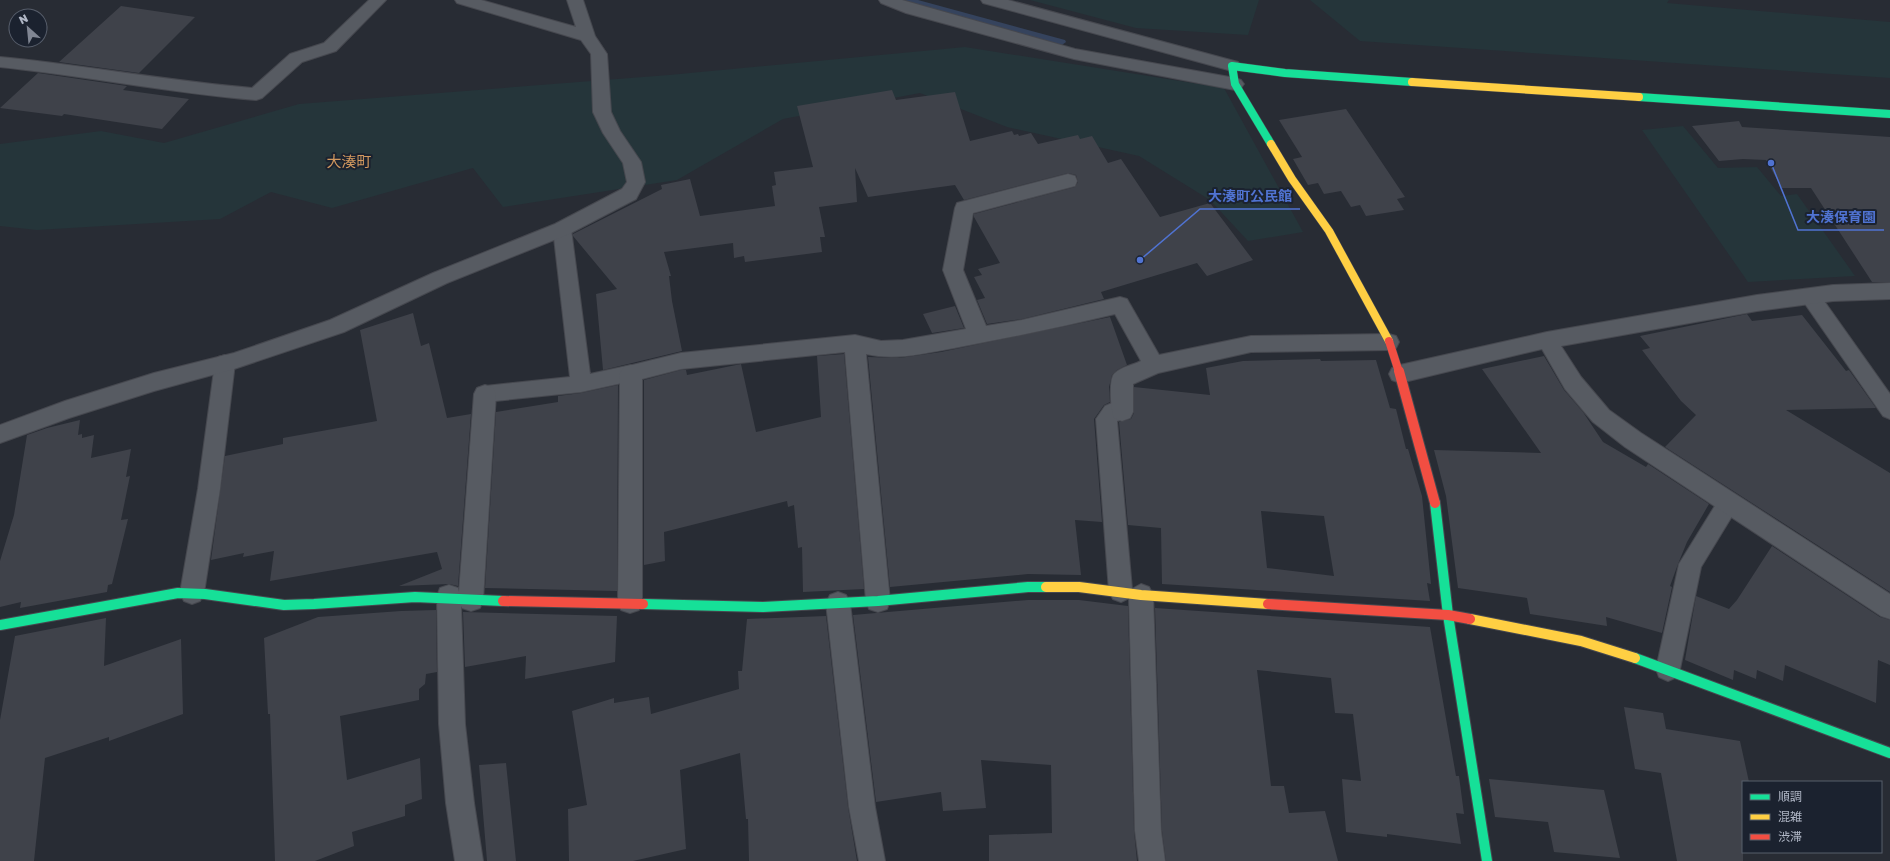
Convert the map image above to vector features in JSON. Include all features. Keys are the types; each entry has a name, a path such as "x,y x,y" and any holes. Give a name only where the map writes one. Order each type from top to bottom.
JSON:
{"street":[{"path":"0,62 46,67 215,92 256,94 296,58 330,48 378,0"},
{"path":"463,0 587,36"},
{"path":"0,434 65,410 140,386 225,363 337,326 440,278 562,229 629,194 636,182 632,162 612,134 602,112 599,54 587,36 575,0"},
{"path":"887,0 912,9 1074,54 1235,84"},
{"path":"989,0 1232,66 1285,73 1890,114"},
{"path":"1232,66 1235,84 1292,179 1329,231 1389,342 1400,374 1434,496 1448,615 1487,861"},
{"path":"979,335 952,270 964,208 1068,181"},
{"path":"1400,374 1548,340 1757,303 1810,296 1890,291"},
{"path":"630,602 631,373 680,361 855,343 881,349 903,348 1022,328 1120,305 1154,365"},
{"path":"1548,340 1574,383 1600,416 1633,440 1890,608"},
{"path":"1122,412 1122,379 1154,365 1251,344 1389,342"},
{"path":"855,343 878,601"},
{"path":"469,861 460,803 452,724 460,598 485,394"},
{"path":"0,625 164,594 192,593 284,605 334,604 413,596 763,607 878,601 1028,587 1079,587 1131,593 1264,604 1448,615 1581,641 1668,669 1890,753"}],"lane":[{"path":"562,229 581,384"},
{"path":"1810,296 1890,410"},
{"path":"192,593 209,489 225,363"},
{"path":"485,394 581,384 631,373"},
{"path":"1122,412 1112,412 1106,419 1131,593 1148,831 1152,861"},
{"path":"1668,669 1690,564 1729,503"},
{"path":"838,604 862,808 872,861"}],"shaded area":[{"path":"1030,0 1259,0 1248,35 1136,28"},
{"path":"1310,0 1669,0 1667,3 1890,22 1890,78 1360,41"},
{"path":"965,47 1224,88 1303,232 1248,241 1210,200 1139,156 1007,127 920,93 783,119 677,180 503,207 473,168 332,208 271,192 220,219 37,230 0,226 0,144 101,131 164,143 299,104 669,75"},
{"path":"1683,126 1718,168 1757,167 1781,196 1797,194 1855,276 1748,282 1642,130"}],"building":[{"path":"121,6 195,17 139,73 59,62"},
{"path":"38,73 127,86 123,90 189,99 162,129 64,114 62,116 0,108"},
{"path":"892,90 896,100 955,92 970,141 1012,131 1014,135 1018,134 1019,136 1031,133 1038,144 1078,135 1080,139 1092,136 1108,163 1121,159 1160,217 1210,203 1253,260 1207,276 1197,263 1101,292 1104,299 1022,319 987,324 977,300 985,298 974,277 982,275 978,269 1000,263 974,217 974,214 1075,187 1078,182 1076,175 1068,173 964,200 955,185 868,197 855,168 857,202 819,207 825,237 820,237 822,252 745,262 744,256 734,258 733,243 664,252 671,276 669,276 672,301 682,351 603,370 596,294 617,289 573,236 573,234 662,189 661,185 690,179 700,216 775,206 772,186 776,185 774,172 813,167 797,106"},
{"path":"1346,109 1405,197 1397,199 1404,210 1366,216 1360,205 1351,207 1341,191 1324,194 1318,183 1308,185 1293,159 1302,157 1279,120"},
{"path":"1739,121 1742,127 1890,137 1890,282 1872,282 1811,188 1782,188 1766,160 1743,159 1719,161 1692,126"},
{"path":"955,306 964,328 932,333 923,314"},
{"path":"413,313 421,346 429,343 447,418 471,414 458,586 449,584 399,586 442,569 437,552 270,581 274,551 243,557 244,553 211,560 225,456 283,444 283,438 377,421 360,330"},
{"path":"1747,314 1752,321 1802,315 1846,371 1849,370 1876,408 1786,410 1890,473 1890,592 1665,447 1696,415 1681,401 1642,350 1650,348 1640,336"},
{"path":"1110,317 1127,365 1117,370 1112,375 1109,387 1110,402 1104,405 1094,419 1102,522 1075,520 1081,575 1028,574 890,587 868,357 899,358 941,352"},
{"path":"844,354 864,589 803,592 802,547 798,548 794,505 788,507 787,501 664,532 665,561 644,565 644,380 681,370 686,370 687,375 741,364 756,432 821,417 817,356"},
{"path":"1544,356 1564,390 1583,412 1603,442 1646,467 1648,464 1709,504 1687,542 1678,564 1670,586 1672,587 1662,633 1606,617 1607,626 1530,614 1527,598 1458,588 1446,496 1434,450 1541,453 1482,369"},
{"path":"1320,359 1321,361 1376,360 1390,408 1396,409 1406,449 1408,449 1422,496 1431,584 1427,583 1430,601 1162,584 1161,528 1128,525 1119,422 1131,419 1134,413 1134,387 1210,395 1206,368 1243,361","holes":["1261,511 1324,516 1334,576 1267,568"]},
{"path":"618,385 617,591 485,588 496,412 558,402 558,396"},
{"path":"80,420 78,435 82,434 82,438 94,435 91,458 131,449 126,477 130,476 121,520 128,519 112,584 108,585 107,592 20,608 21,602 0,607 0,561 14,515 27,435 47,428"},
{"path":"1772,546 1880,617 1890,620 1890,665 1878,660 1876,703 1785,665 1783,681 1757,670 1756,679 1734,670 1733,680 1685,660 1696,596 1729,609 1737,600"},
{"path":"1028,600 1079,600 1128,606 1134,831 1137,861 989,861 989,835 1052,833 1051,765 981,760 986,808 943,811 941,792 876,802 853,615"},
{"path":"1155,608 1430,627 1456,776 1459,776 1464,814 1456,813 1461,844 1387,834 1387,837 1346,832 1342,779 1361,781 1353,714 1335,713 1331,678 1257,670 1271,786 1284,786 1289,813 1325,811 1338,861 1166,861 1162,831"},
{"path":"436,610 437,672 426,674 425,684 419,689 419,700 340,716 347,780 420,758 422,799 405,805 405,816 352,832 354,846 315,861 275,861 270,714 268,714 264,638 318,617"},
{"path":"463,612 617,616 615,662 525,679 526,656 465,667"},
{"path":"826,616 848,807 857,861 749,861 748,819 746,819 740,753 680,770 686,849 633,861 569,861 568,809 587,805 572,711 614,698 614,703 649,697 651,714 739,689 738,671 742,671 747,619"},
{"path":"106,618 104,666 181,639 183,714 109,741 109,737 45,758 34,861 0,861 0,720 15,636"},
{"path":"1624,707 1663,713 1666,729 1740,741 1749,781 1742,781 1743,861 1677,861 1661,773 1635,769"},
{"path":"506,763 516,861 487,861 479,765"},
{"path":"1489,779 1604,790 1620,858 1554,852 1548,822 1495,817"}],"waterway":[{"path":"909,0 1062,42"}],"traffic: fast":[{"path":"1271,144 1235,84 1232,66 1285,73 1412,82"},
{"path":"1639,97 1890,114"},
{"path":"1435,503 1448,615 1487,861"},
{"path":"643,604 763,607 878,601 1028,587 1046,587"},
{"path":"0,625 178,593 205,594 284,605 415,597 503,601"},
{"path":"1635,658 1668,669 1890,753"}],"traffic: slow":[{"path":"1412,82 1639,97"},
{"path":"1271,144 1292,179 1329,231 1389,341"},
{"path":"1046,587 1079,587 1141,595 1268,604"},
{"path":"1470,619 1581,641 1635,658"}],"traffic: jam":[{"path":"1389,341 1400,374 1435,503"},
{"path":"503,601 643,604"},
{"path":"1268,604 1448,615 1470,619"}],"place":[{"name":"大湊保育園","path":"1771,163"},
{"name":"大湊町公民館","path":"1140,260"}],"district":[{"name":"大湊町","path":"349,161"}]}
